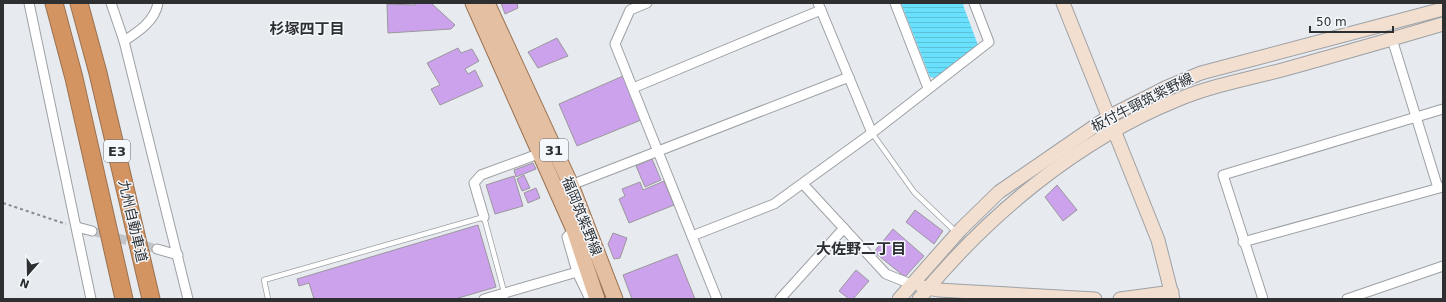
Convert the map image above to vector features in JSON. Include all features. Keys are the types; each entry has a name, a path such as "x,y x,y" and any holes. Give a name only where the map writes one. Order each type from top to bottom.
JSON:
{"highway":[{"name":"九州自動車道","path":"54,3 74,78 124,299"},
{"name":"九州自動車道","path":"79,3 98,73 151,299"}],"main road":[{"name":"福岡筑紫野線","path":"473,3 574,230 597,299"},
{"name":"福岡筑紫野線","path":"487,3 571,185 614,299"},
{"path":"1063,3 1158,240 1173,296 1120,299"},
{"name":"板付牛頸筑紫野線","path":"899,299 957,234 999,192 1108,117 1165,88 1201,73 1443,9"},
{"name":"板付牛頸筑紫野線","path":"919,299 972,239 1036,184 1082,151 1114,131 1177,100 1217,87 1443,24"},
{"path":"911,284 928,288 1009,297 1095,299"}],"street":[{"path":"29,3 91,299"},
{"path":"111,3 124,41 188,299"},
{"path":"124,41 140,31 152,18 158,3"},
{"path":"647,3 630,10 615,44 717,299"},
{"path":"895,3 928,88"},
{"path":"692,236 774,204 872,133 989,42 974,3"},
{"path":"633,88 819,7 872,133"},
{"path":"1243,242 1441,187 1416,116 1392,39"},
{"path":"571,185 849,77"},
{"path":"1263,299 1243,242 1223,175 1443,109"},
{"path":"484,217 474,183 481,174 541,153"},
{"path":"803,184 886,274 911,284"},
{"path":"77,227 92,231"},
{"path":"780,299 844,228"},
{"path":"574,230 567,237 577,272 590,299"},
{"path":"157,249 178,255"},
{"path":"1347,299 1443,266"},
{"path":"484,299 505,296 577,272"}],"lane":[{"path":"872,133 914,192 957,234"},
{"path":"268,299 264,280 484,217 505,296"}],"path":[{"path":"3,203 77,227"}],"water":[{"path":"901,3 967,3 963,5 978,45 936,78 930,77"}],"building":[{"path":"415,3 431,3 455,25 451,29 388,33 387,4 415,5"},
{"path":"501,3 517,3 518,8 505,14"},
{"path":"557,38 568,56 538,68 528,52"},
{"path":"458,48 461,53 472,49 479,61 465,69 468,74 475,70 483,86 440,105 431,89 440,85 427,63"},
{"path":"623,76 641,120 577,146 559,104"},
{"path":"652,159 661,180 645,187 636,166"},
{"path":"533,163 536,169 516,177 514,170"},
{"path":"524,175 530,188 522,191 517,179"},
{"path":"514,176 523,206 495,214 486,185"},
{"path":"664,181 674,205 629,223 619,199 625,196 622,189 640,182 643,190"},
{"path":"1057,185 1077,210 1063,221 1045,197"},
{"path":"536,188 540,198 528,203 524,193"},
{"path":"915,210 943,231 934,244 906,222"},
{"path":"478,225 496,287 455,299 314,299 309,283 299,286 297,279"},
{"path":"893,229 924,256 905,277 874,252"},
{"path":"613,233 627,238 620,258 614,259 608,244"},
{"path":"677,254 695,299 632,299 623,275"},
{"path":"856,270 869,281 853,299 849,299 839,291"}],"tunnel":[{"path":"92,231 157,249"}],"district":[{"name":"杉塚四丁目","path":"307,29"},
{"name":"大佐野二丁目","path":"861,249"}]}
